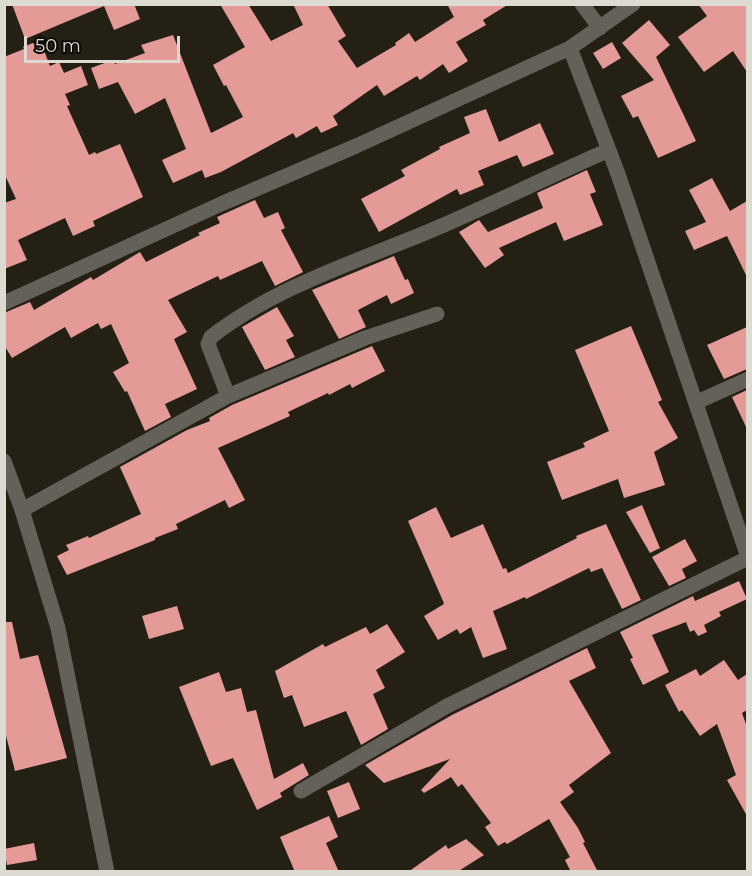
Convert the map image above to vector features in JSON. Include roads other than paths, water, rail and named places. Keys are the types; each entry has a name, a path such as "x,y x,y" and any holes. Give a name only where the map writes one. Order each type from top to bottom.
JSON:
{"street":[{"path":"582,4 600,28"},
{"path":"4,303 570,48 633,4"},
{"path":"301,791 447,706 747,557 697,402 609,150 570,48"},
{"path":"228,396 208,344 211,337 256,306 609,150"},
{"path":"22,510 228,396 365,338 437,314"},
{"path":"697,402 747,379"},
{"path":"4,461 22,510 58,628 107,872"}]}
